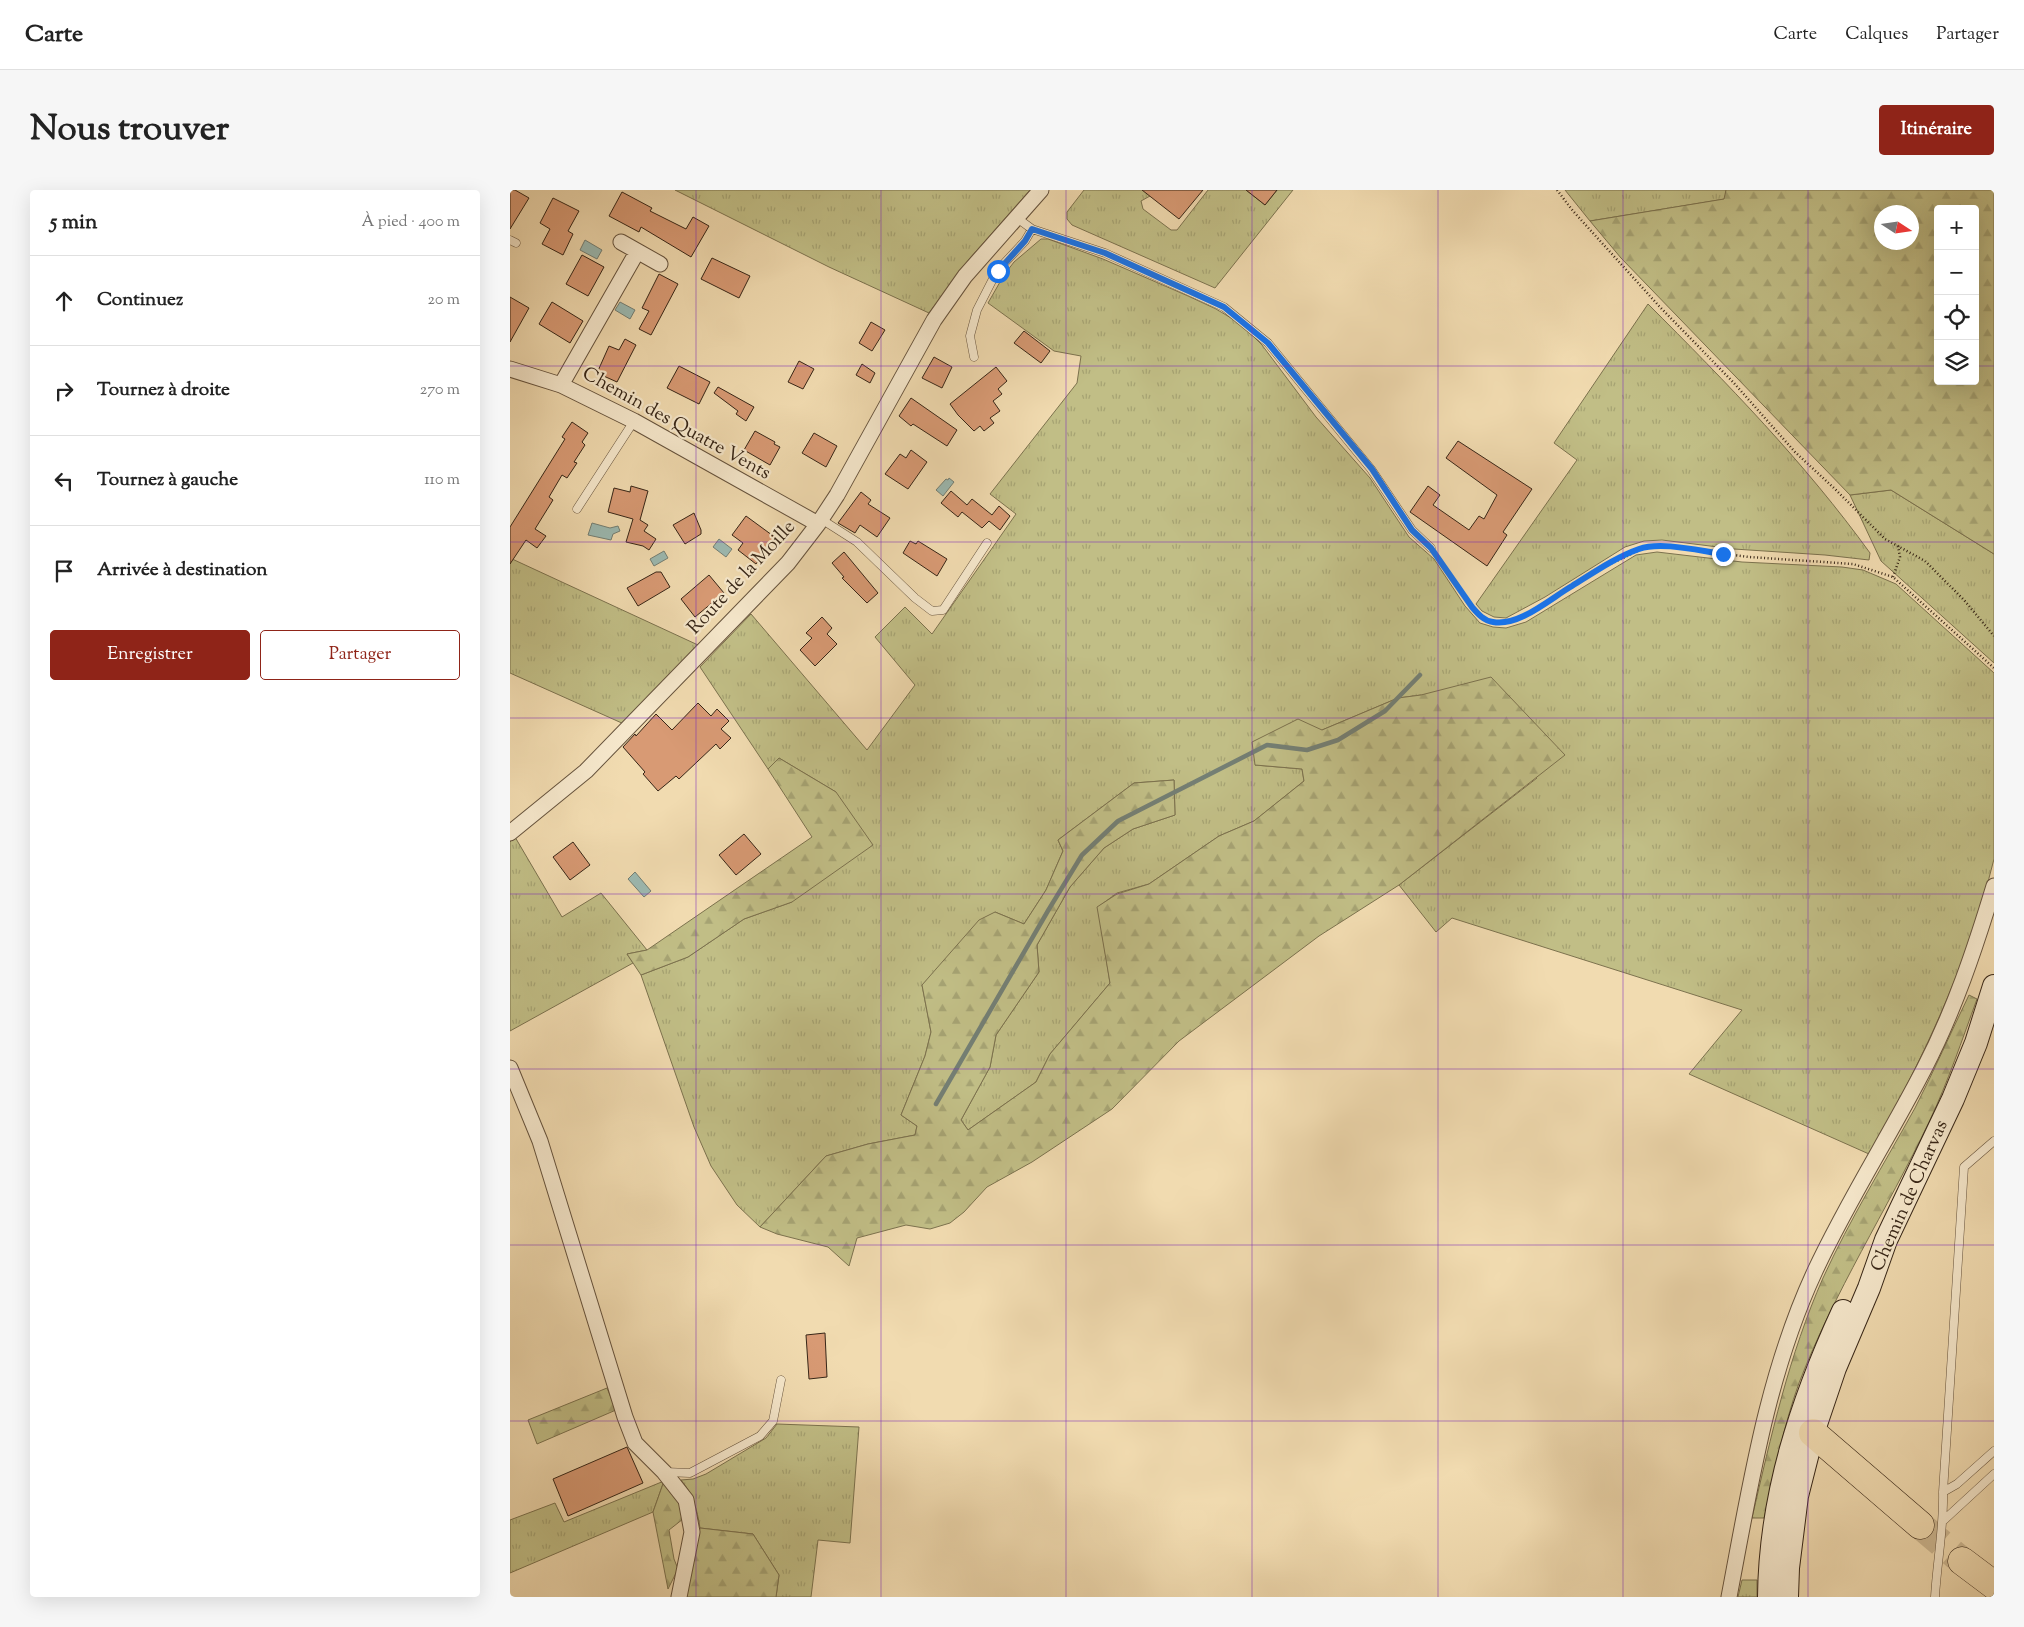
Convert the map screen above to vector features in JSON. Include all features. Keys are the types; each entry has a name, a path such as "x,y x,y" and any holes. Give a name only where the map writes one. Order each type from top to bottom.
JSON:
{"highway":[{"path":"1813,1433 1932,1522"},
{"path":"1962,1561 1994,1585"}],"street":[{"name":"Route de la Moille","path":"510,833 586,771 788,564 837,495 934,320 965,276 1042,190"},
{"path":"621,242 660,264"},
{"path":"561,385 637,252"},
{"name":"Chemin des Quatre Vents","path":"510,369 561,385 820,521"},
{"path":"1729,1597 1756,1457 1772,1389 1795,1320 1814,1272 1925,1067 1963,982 1994,886"},
{"name":"Chemin de Charvas","path":"1787,1597 1788,1568 1797,1496 1813,1433 1835,1368 1869,1288 1886,1240 1953,1099 1976,1043 1994,986"},
{"path":"510,1068 540,1141 625,1417 636,1443 664,1472 686,1500 692,1532 679,1597"},
{"path":"1769,1597 1769,1566 1780,1493 1796,1428 1820,1362 1856,1282 1886,1240"}],"lane":[{"path":"1017,218 1032,229 1105,253 1224,307 1268,343 1372,469 1412,530 1431,548"},
{"path":"974,357 970,336 977,310 998,271 1025,241 1032,229"},
{"path":"577,509 634,422"},
{"path":"820,521 857,542 915,598 932,611 943,610 987,543"},
{"path":"1936,1597 1937,1560 1932,1522 1943,1492 1964,1167 1994,1141"},
{"path":"664,1472 690,1472 760,1436 773,1421 781,1380"},
{"path":"1943,1492 1957,1484 1994,1450"},
{"path":"1932,1522 1994,1474"}],"path":[{"path":"1557,190 1580,219 1659,306 1733,382 1795,452 1885,539 1925,561 1964,600 1994,636"},
{"path":"1893,578 1900,557 1898,546"},
{"path":"1431,548 1480,616 1499,623 1511,621 1529,613 1600,569 1638,549 1646,547 1680,548 1767,558 1839,562 1865,567 1893,578 1994,668"}],"green space":[{"path":"675,190 1030,190 970,258 929,313 829,267"},
{"path":"1084,190 1154,190 1150,196 1141,201 1143,209 1171,230 1177,230 1208,190 1246,190 1265,205 1277,190 1293,190 1215,288 1072,225 1067,219 1067,212"},
{"path":"1565,190 1726,190 1725,199 1590,221"},
{"path":"1726,190 1994,190 1994,554 1891,490 1850,495 1621,258 1590,221 1724,199"},
{"path":"1041,239 1048,239 1103,259 1216,309 1241,324 1262,345 1316,417 1370,478 1409,537 1434,559 1465,606 1480,623 1506,628 1526,622 1636,555 1657,552 1742,562 1842,567 1863,570 1896,584 1994,673 1994,859 1971,936 1942,1011 1908,1083 1869,1154 1689,1074 1742,1010 1452,918 1436,932 1399,885 1537,778 1421,695 1398,698 1322,730 1255,765 1302,769 1304,781 1254,821 1219,836 1149,884 1117,893 1098,907 1110,983 1050,1054 1036,1082 968,1130 961,1120 990,1067 996,1035 1039,972 1037,945 1070,887 1104,848 1133,829 1175,815 1174,780 1134,783 1058,840 1063,851 1046,890 1024,924 995,912 922,985 931,1032 925,1056 901,1115 917,1126 915,1135 868,1144 826,1156 760,1227 737,1205 711,1166 694,1127 641,975 688,957 744,919 792,902 836,792 779,758 768,769 700,667 751,614 867,750 915,685 875,637 905,607 932,634 1016,514 990,494 1077,383 1081,356 1054,351 988,303 1014,262"},
{"path":"1648,304 1736,394 1792,455 1870,553 1869,560 1734,549 1662,540 1644,541 1625,547 1545,597 1506,618 1494,617 1482,611 1476,604 1577,460 1554,443"},
{"path":"1891,490 1994,554 1994,663 1881,561 1850,495"},
{"path":"510,558 698,645 624,724 510,673"},
{"path":"1491,677 1565,755 1399,885 1319,936 1179,1041 1112,1109 1032,1162 987,1187 964,1212 950,1223 930,1229 906,1225 857,1238 849,1266 828,1247 777,1234 760,1227 826,1156 868,1144 915,1135 917,1126 901,1115 925,1056 931,1032 922,985 979,920 995,912 1024,924 1046,890 1063,851 1058,840 1134,783 1174,780 1175,815 1133,829 1104,848 1070,887 1037,945 1039,972 996,1035 990,1067 961,1120 968,1130 1036,1082 1050,1054 1110,983 1097,907 1117,894 1149,884 1219,836 1254,821 1304,781 1302,769 1255,765 1252,742 1298,719 1322,730 1398,698 1421,695"},
{"path":"779,758 836,792 873,845 792,902 744,919 688,957 641,975 627,954 647,950 812,837 768,769"},
{"path":"515,837 562,917 601,893 647,950 627,954 633,963 510,1031 510,842"},
{"path":"1969,995 1977,999 1955,1061 1913,1155 1844,1284 1813,1349 1788,1416 1764,1518 1752,1518 1774,1426 1791,1366 1800,1336 1823,1278 1856,1213 1915,1108"},
{"path":"607,1388 616,1410 537,1444 528,1420"},
{"path":"777,1424 859,1427 850,1543 818,1540 811,1597 776,1597 779,1575 753,1534 700,1528 694,1502 681,1480 693,1479 706,1474 766,1438"},
{"path":"664,1481 653,1512 510,1573 510,1520 555,1503 564,1522"},
{"path":"664,1481 680,1501 683,1519 669,1530 674,1559 678,1569 668,1589 653,1512"},
{"path":"700,1528 753,1534 779,1575 776,1597 686,1597"},
{"path":"1742,1580 1757,1580 1757,1597 1738,1597"}],"water":[{"path":"585,240 602,250 597,259 580,250"},
{"path":"620,302 635,310 630,319 615,310"},
{"path":"949,478 954,482 943,496 936,490 946,479 948,480"},
{"path":"592,523 610,528 618,526 620,531 613,534 611,540 588,535"},
{"path":"719,539 732,549 726,557 713,547"},
{"path":"664,551 668,558 654,566 650,559"},
{"path":"635,872 651,891 644,897 628,879"}],"building":[{"path":"510,190 515,190 529,198 510,229"},
{"path":"1142,190 1203,190 1179,219"},
{"path":"1246,190 1277,190 1265,205"},
{"path":"622,192 652,208 650,211 686,229 693,217 709,226 691,257 641,227 639,232 609,216"},
{"path":"553,198 579,211 568,231 573,234 563,255 542,244 550,229 540,223"},
{"path":"582,255 604,267 588,296 566,284"},
{"path":"712,258 750,276 739,298 701,279"},
{"path":"659,274 678,284 651,335 639,329 649,311 642,308"},
{"path":"510,297 529,308 510,342"},
{"path":"552,302 583,321 570,343 539,324"},
{"path":"871,322 885,330 872,351 859,343"},
{"path":"1024,331 1050,351 1041,363 1014,343"},
{"path":"625,339 636,345 617,382 597,373 609,346 619,350"},
{"path":"934,357 952,367 942,388 922,378"},
{"path":"799,361 814,369 803,389 788,382"},
{"path":"862,364 875,373 870,383 856,375"},
{"path":"679,366 710,382 699,404 667,388"},
{"path":"996,367 1007,381 998,389 1002,394 993,401 1000,411 990,418 994,423 984,431 980,426 974,431 950,404"},
{"path":"718,387 754,407 746,421 736,414 738,411 714,393"},
{"path":"911,398 957,430 947,446 913,424 911,426 899,416"},
{"path":"572,422 588,433 582,442 585,445 574,462 577,463 567,478 562,475 549,497 553,500 535,529 546,536 537,548 526,540 510,564 510,527 565,439 562,437"},
{"path":"755,431 775,442 774,444 780,447 770,465 744,450"},
{"path":"814,433 837,446 826,467 802,453"},
{"path":"1458,441 1532,489 1503,532 1507,535 1487,566 1410,512 1428,486 1440,495 1433,505 1469,530 1479,516 1484,519 1497,495 1446,458"},
{"path":"911,450 927,462 908,489 885,474 900,454 906,458"},
{"path":"631,486 648,491 640,520 648,525 644,531 656,539 649,550 643,546 626,542 633,519 608,512 614,488 630,492"},
{"path":"951,491 967,505 972,499 992,515 999,506 1010,516 1000,530 989,521 982,528 962,512 958,517 941,503"},
{"path":"861,492 871,500 868,504 890,518 877,537 860,525 855,533 838,523"},
{"path":"694,513 701,534 685,544 673,525"},
{"path":"746,516 776,538 756,564 738,550 743,543 732,535"},
{"path":"910,541 916,544 918,541 947,559 937,576 903,553"},
{"path":"844,552 878,593 867,603 842,578 844,577 832,563"},
{"path":"656,572 661,572 670,587 638,606 627,588"},
{"path":"709,575 724,593 695,617 681,599"},
{"path":"822,617 832,628 827,634 837,644 815,666 800,650 812,638 806,633"},
{"path":"698,703 711,716 717,709 729,721 721,729 731,738 720,749 716,744 679,779 676,776 658,791 643,774 645,772 623,747 656,714 672,730"},
{"path":"744,834 761,854 736,875 719,855"},
{"path":"573,842 590,865 570,880 553,857"},
{"path":"825,1333 827,1377 809,1379 806,1335"},
{"path":"627,1447 643,1483 568,1516 553,1479"}],"waterway":[{"path":"936,1104 1082,855 1118,821 1267,745 1307,750 1338,740 1385,711 1420,675"}],"tunnel":[{"path":"1920,1525 1962,1561"}],"route":[{"path":"998,271 1025,241 1032,229 1105,253 1224,307 1268,343 1372,469 1412,530 1431,548 1472,607 1484,619 1499,623 1511,621 1529,613 1600,569 1638,549 1660,546 1723,554"}]}
